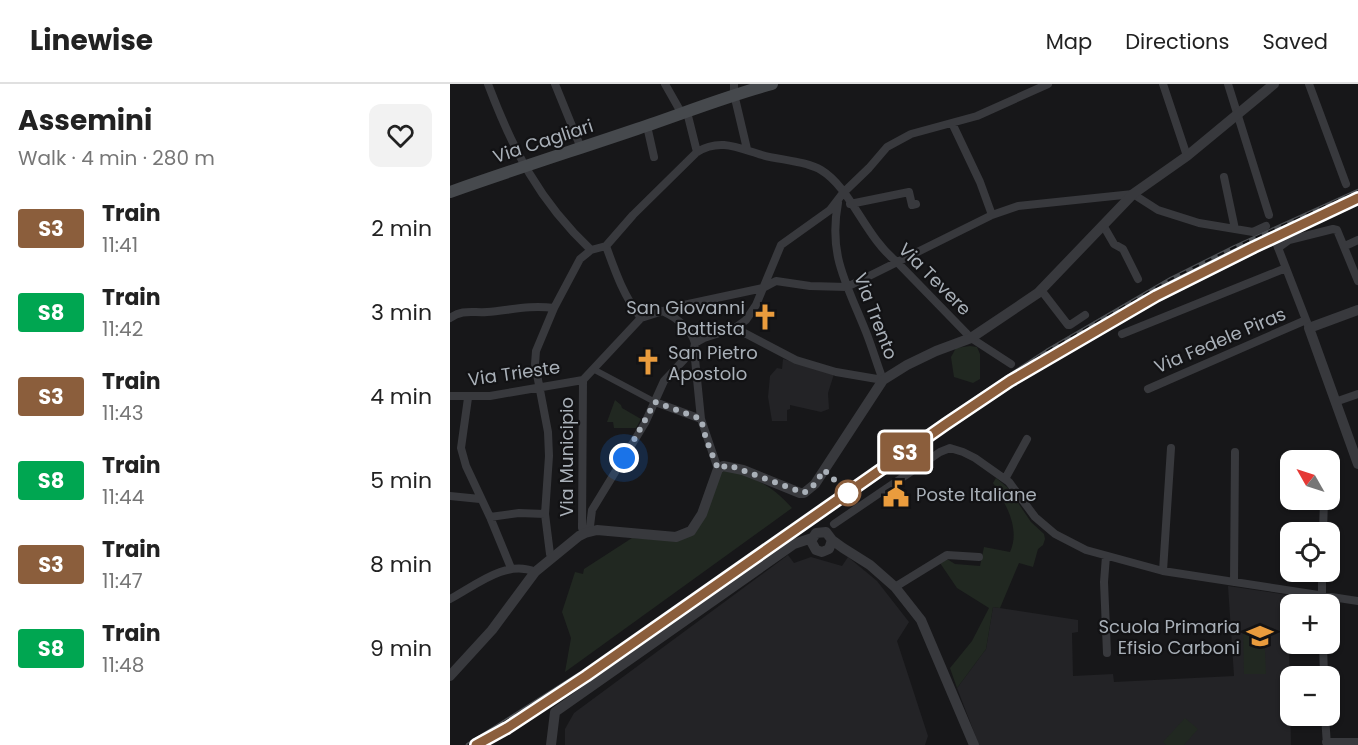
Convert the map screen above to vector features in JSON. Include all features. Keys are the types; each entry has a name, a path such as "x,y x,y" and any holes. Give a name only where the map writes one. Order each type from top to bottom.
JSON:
{"main road":[{"name":"Via Cagliari","path":"450,192 524,165 684,113 734,89 772,84"}],"street":[{"path":"489,84 509,137 536,187 567,227 591,250"},
{"path":"555,84 581,148"},
{"path":"553,557 550,554 545,514 548,432 538,387 536,351 554,308 580,259 591,250 606,246 633,215 697,152 684,113 665,84"},
{"path":"450,676 492,630 532,576 590,526 592,510 645,423 663,381 704,338 735,328 746,320 756,305 782,245 838,202 843,193 887,147 910,134 977,116 1048,84"},
{"path":"1163,84 1187,156"},
{"path":"1228,84 1236,117 1269,215"},
{"path":"735,328 796,360 836,372 883,380 936,351 971,338 1041,290 1133,194 1187,156 1274,84"},
{"path":"1309,84 1346,184"},
{"path":"734,89 747,149"},
{"path":"952,123 980,182 992,215"},
{"path":"647,126 654,157"},
{"name":"Via Tevere","path":"697,152 706,146 724,143 820,169 843,193 878,245 971,338 1011,364"},
{"path":"1224,177 1234,229"},
{"path":"850,204 909,192 912,205 916,204"},
{"path":"583,380 641,318 763,288 776,281 810,286 847,287 992,215 1018,206 1133,194 1158,210 1178,218 1253,232 1266,226"},
{"name":"Via Trento","path":"718,469 728,465 800,493 808,491 815,484 883,380 836,253 834,222 838,202"},
{"path":"1103,225 1114,244 1123,249 1138,279"},
{"path":"1358,281 1339,233 1333,229 1288,240 1278,246 1335,402 1353,436 1358,464"},
{"path":"1345,246 1358,240"},
{"path":"606,246 615,271 641,318"},
{"path":"1122,334 1286,268"},
{"path":"1041,290 1068,325 1085,315"},
{"path":"450,318 461,312 486,312 522,306 554,308"},
{"path":"1307,324 1358,310"},
{"path":"585,532 597,530 676,537 691,531 702,514 718,469 701,419 692,334 662,311"},
{"name":"Via Fedele Piras","path":"1148,389 1307,324"},
{"path":"593,369 655,402 701,419"},
{"name":"Via Trieste","path":"450,396 468,398 490,396 583,380"},
{"name":"Via Municipio","path":"583,380 582,528 585,532"},
{"path":"1335,402 1358,394"},
{"path":"468,398 461,448 466,466 511,568 532,576"},
{"path":"1005,479 1027,439"},
{"path":"551,745 555,712 794,544 810,543 822,552 834,524 940,452 950,448 975,458 1010,482 1035,518 1055,534 1086,550 1164,571 1315,594"},
{"path":"1164,571 1170,448"},
{"path":"1234,582 1235,452"},
{"path":"450,496 480,499"},
{"path":"582,509 592,510"},
{"path":"490,517 519,513 545,514"},
{"path":"810,543 816,533 829,539 870,565 895,587 921,620 974,745"},
{"path":"895,587 947,555 979,557"},
{"path":"1106,556 1104,582 1107,653"},
{"path":"450,599 511,568"},
{"path":"1340,598 1358,601"},
{"path":"1325,726 1326,744 1358,742"}],"shaded area":[{"path":"977,347 980,354 980,379 973,383 954,377 951,357 956,348"},
{"path":"783,359 834,374 828,393 829,409 821,412 790,405 790,409 787,410 787,421 772,421 768,397 770,376 777,368 782,369"},
{"path":"615,400 622,408 641,419 636,428 614,428 613,422 607,422"},
{"path":"728,469 763,484 777,493 792,508 565,672 571,638 562,612 575,572 583,574 584,569 632,538 665,540 684,538 719,474"},
{"path":"996,478 1008,488 1031,522 1044,534 1045,539 1043,545 1038,549 1033,567 1019,563 1000,608 993,607 986,649 957,688 950,668 972,641 989,608 957,588 940,563 947,559 955,564 980,566 984,547 1010,552 1014,534 1013,525 1007,507 993,483"},
{"path":"788,555 794,563 811,557 842,566 848,557 877,581 909,622 897,641 928,736 925,745 565,745 565,729 574,713"},
{"path":"1228,586 1281,594 1280,654 1289,654 1289,666 1280,666 1280,726 1291,726 1291,745 979,745 957,688 986,649 993,607 1078,620 1078,632 1072,633 1073,676 1113,674 1114,682 1234,676"},
{"path":"1264,629 1266,674 1244,674 1243,630"},
{"path":"1185,718 1198,729 1184,745 1166,745 1163,742"}],"railway":[{"path":"468,745 580,674 946,418 1047,351 1171,279 1358,191"}],"train":[{"name":"S3","path":"476,745 507,728 586,676 1010,381 1156,296 1358,198"}],"place":[{"name":"San Giovanni Battista","path":"765,317"},
{"name":"San Pietro Apostolo","path":"648,362"},
{"name":"Poste Italiane","path":"896,494"},
{"name":"Scuola Primaria Efisio Carboni","path":"1260,636"}],"route":[{"path":"624,458 655,402 701,419 718,469 728,465 800,493 808,491 824,470 848,493"}]}
